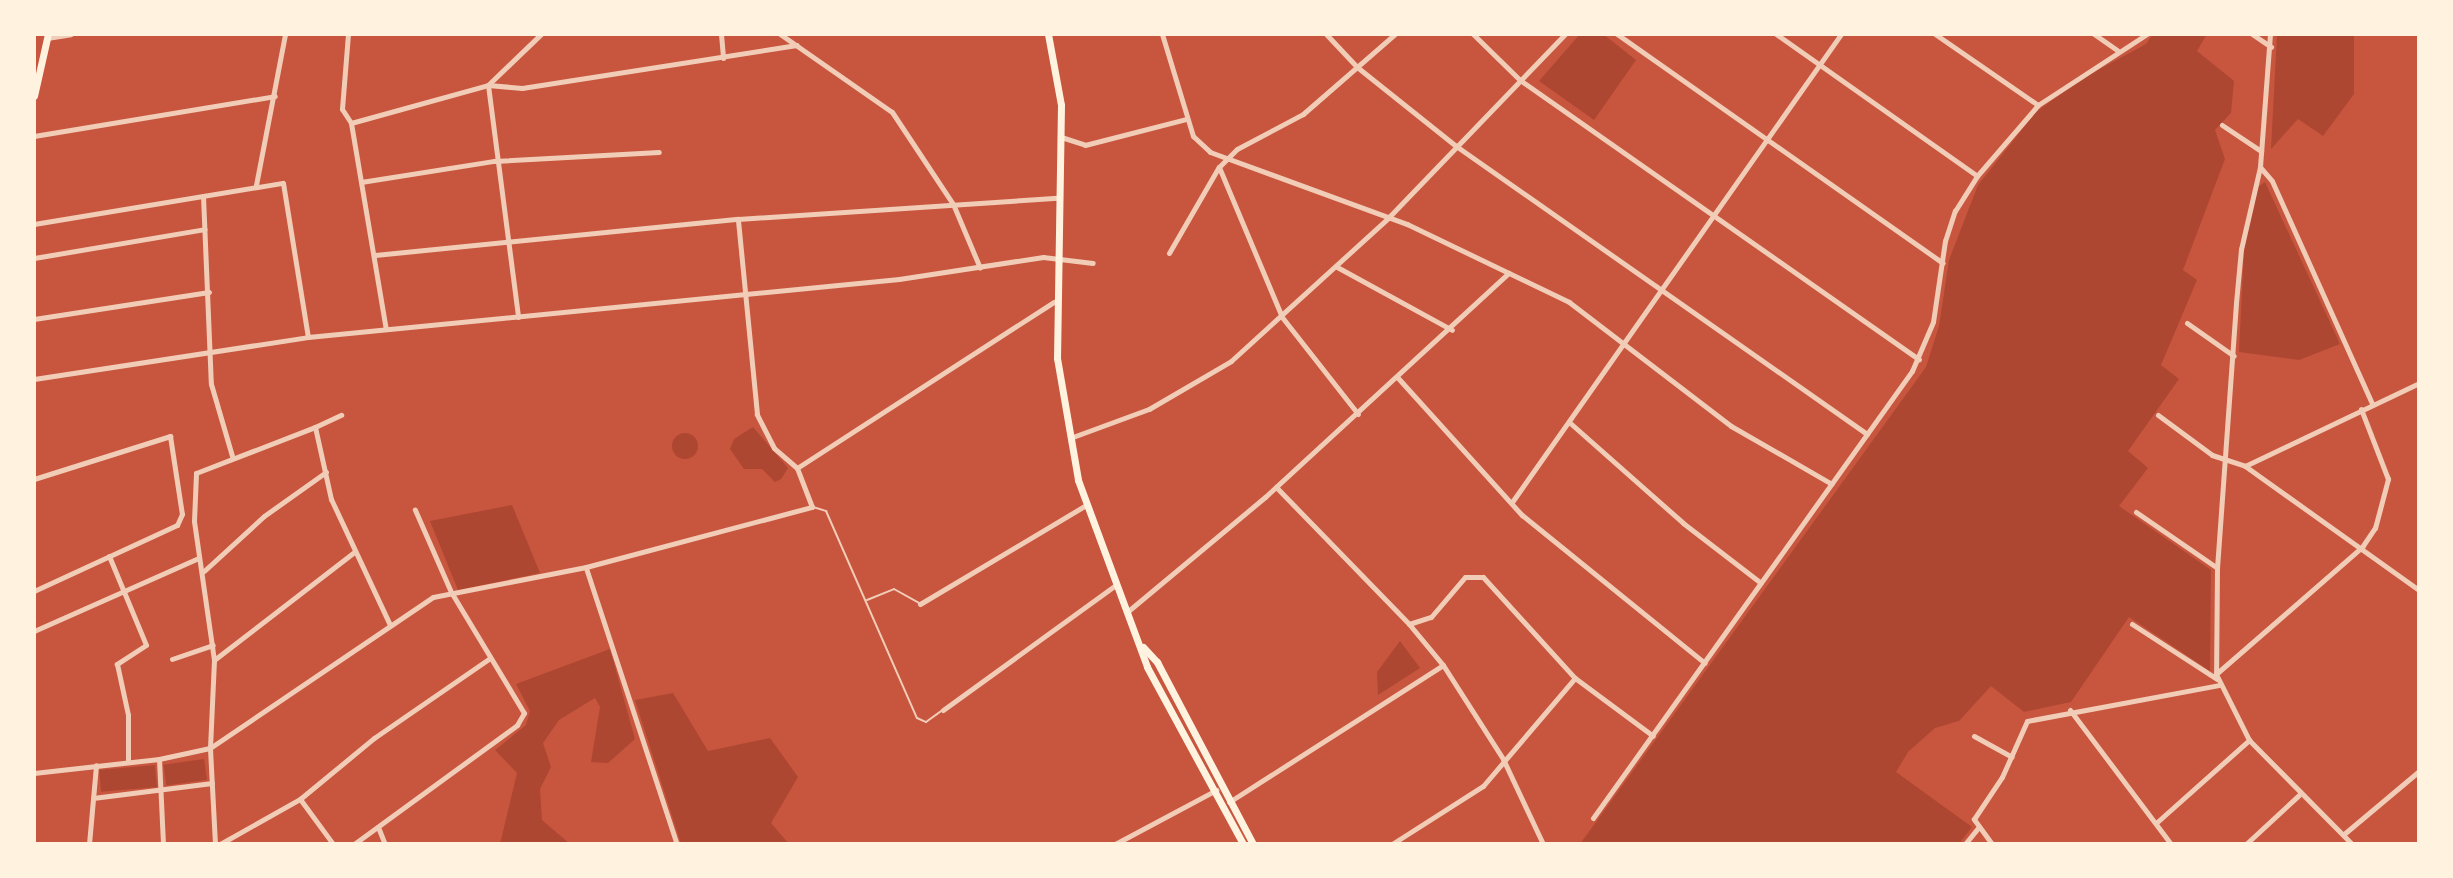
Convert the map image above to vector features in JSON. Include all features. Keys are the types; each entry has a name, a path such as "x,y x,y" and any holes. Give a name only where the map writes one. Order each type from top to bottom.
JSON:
{"main road":[{"path":"1048,34 1060,79 1061,137 1054,302 1069,439 1086,505 1147,667 1243,844"},
{"path":"34,96 48,36"},
{"path":"1141,645 1157,662 1253,844"}],"street":[{"path":"48,36 71,34"},
{"path":"256,185 285,34"},
{"path":"348,34 342,109 351,123 386,329"},
{"path":"488,85 541,34"},
{"path":"721,34 723,58"},
{"path":"780,34 881,100 953,204 980,268"},
{"path":"1162,34 1193,136 1225,157 1388,218 1569,302 1731,426 1832,484"},
{"path":"1326,34 1357,67 1456,146 1867,434"},
{"path":"1169,253 1225,157 1303,114 1395,34"},
{"path":"1473,34 1520,80 1919,359"},
{"path":"1069,439 1179,394 1231,361 1388,218 1565,34"},
{"path":"1617,34 1943,263"},
{"path":"1776,34 1977,176"},
{"path":"1512,502 1841,34"},
{"path":"1935,34 2038,105"},
{"path":"2094,34 2118,51"},
{"path":"1593,818 1919,359 1933,322 1955,211 1977,176 2038,105 2147,34"},
{"path":"2252,34 2271,47"},
{"path":"2270,34 2260,167 2241,249 2223,460 2217,568 2218,680 2249,740 2299,795 2352,844"},
{"path":"351,123 488,85 522,88 797,45"},
{"path":"488,85 494,161 518,317"},
{"path":"34,136 275,96"},
{"path":"1061,137 1085,145 1186,119"},
{"path":"2222,125 2261,151"},
{"path":"361,182 494,161 659,152"},
{"path":"1219,167 1282,317 1358,414"},
{"path":"2260,167 2272,181 2372,404"},
{"path":"34,224 256,185 283,183 308,337"},
{"path":"203,196 212,348 211,384 232,456"},
{"path":"375,255 738,219 1057,198"},
{"path":"34,773 159,759 210,748 424,600 451,592 586,567 812,507 797,468 774,448 757,414 738,219"},
{"path":"34,258 205,229"},
{"path":"34,379 212,348 308,337 980,268 1055,256 1093,263"},
{"path":"1337,267 1452,330"},
{"path":"1126,613 1276,487 1452,330 1509,273"},
{"path":"34,319 209,292"},
{"path":"797,468 1054,302"},
{"path":"2187,323 2234,356"},
{"path":"1398,378 1512,502 1598,581 1705,663"},
{"path":"2245,466 2419,383"},
{"path":"1992,844 1974,819 2012,757 2023,727 2036,716 2218,680 2362,547 2375,528 2389,490 2361,409"},
{"path":"178,482 192,478 203,467 341,415"},
{"path":"2158,415 2223,460 2245,466 2419,590"},
{"path":"1569,422 1683,523 1761,583"},
{"path":"313,426 331,499 390,625"},
{"path":"34,479 164,435 174,439 181,520 34,591"},
{"path":"204,571 264,516 326,472"},
{"path":"192,478 199,558 204,571 213,645 210,748 218,844 300,799 374,738 490,658"},
{"path":"1276,487 1409,624 1443,665 1503,759 1543,844"},
{"path":"920,604 1086,505"},
{"path":"354,844 522,719 521,702 490,658 451,592 415,510"},
{"path":"2136,512 2217,568"},
{"path":"214,660 354,552"},
{"path":"109,556 146,648 117,664 128,715 128,762"},
{"path":"34,631 199,558"},
{"path":"586,567 677,844"},
{"path":"1409,624 1431,617 1465,577 1483,577 1575,678 1653,736"},
{"path":"943,710 1114,586"},
{"path":"2132,624 2218,680"},
{"path":"172,659 213,645"},
{"path":"1221,806 1443,665"},
{"path":"1392,844 1473,794 1575,678"},
{"path":"2070,710 2171,844"},
{"path":"1974,736 2012,757"},
{"path":"2156,823 2249,740"},
{"path":"159,759 163,844"},
{"path":"89,844 96,765"},
{"path":"2344,834 2419,771"},
{"path":"93,798 212,783"},
{"path":"1115,844 1222,787"},
{"path":"2246,844 2299,795"},
{"path":"300,799 333,844"},
{"path":"378,827 385,844"},
{"path":"1965,844 1979,827"}],"lane":[{"path":"812,507 826,511 917,718 926,722 943,710"},
{"path":"866,601 894,589 920,604"}],"shaded area":[{"path":"1580,34 1603,34 1636,60 1594,120 1539,81"},
{"path":"2153,34 2207,34 2197,51 2234,81 2231,113 2215,130 2225,159 2183,270 2197,280 2161,365 2179,379 2128,451 2148,468 2119,506 2211,570 2210,671 2129,617 2071,702 2024,712 1991,686 1959,721 1935,728 1908,752 1896,772 1972,827 1959,844 1580,844 1926,367 1939,326 1949,260 1978,185 2036,112 2083,78 2146,44"},
{"path":"2277,34 2354,34 2354,94 2323,136 2298,119 2271,149"},
{"path":"2265,182 2340,344 2299,360 2239,352 2244,250 2258,187"},
{"path":"753,427 788,468 775,482 762,469 744,469 730,449 734,439"},
{"path":"685,433 694,437 698,446 694,455 685,459 676,455 672,446 676,437"},
{"path":"512,505 540,573 458,590 430,521"},
{"path":"1400,641 1420,668 1378,695 1377,672"},
{"path":"610,649 635,739 608,763 591,762 600,707 595,698 559,720 543,743 551,767 540,789 542,820 570,844 500,844 517,773 495,750 526,725 530,711 516,684"},
{"path":"673,693 708,751 770,738 798,777 771,823 789,844 681,844 635,700"},
{"path":"204,759 207,780 166,786 163,765"},
{"path":"155,765 157,787 101,792 99,770"}]}
